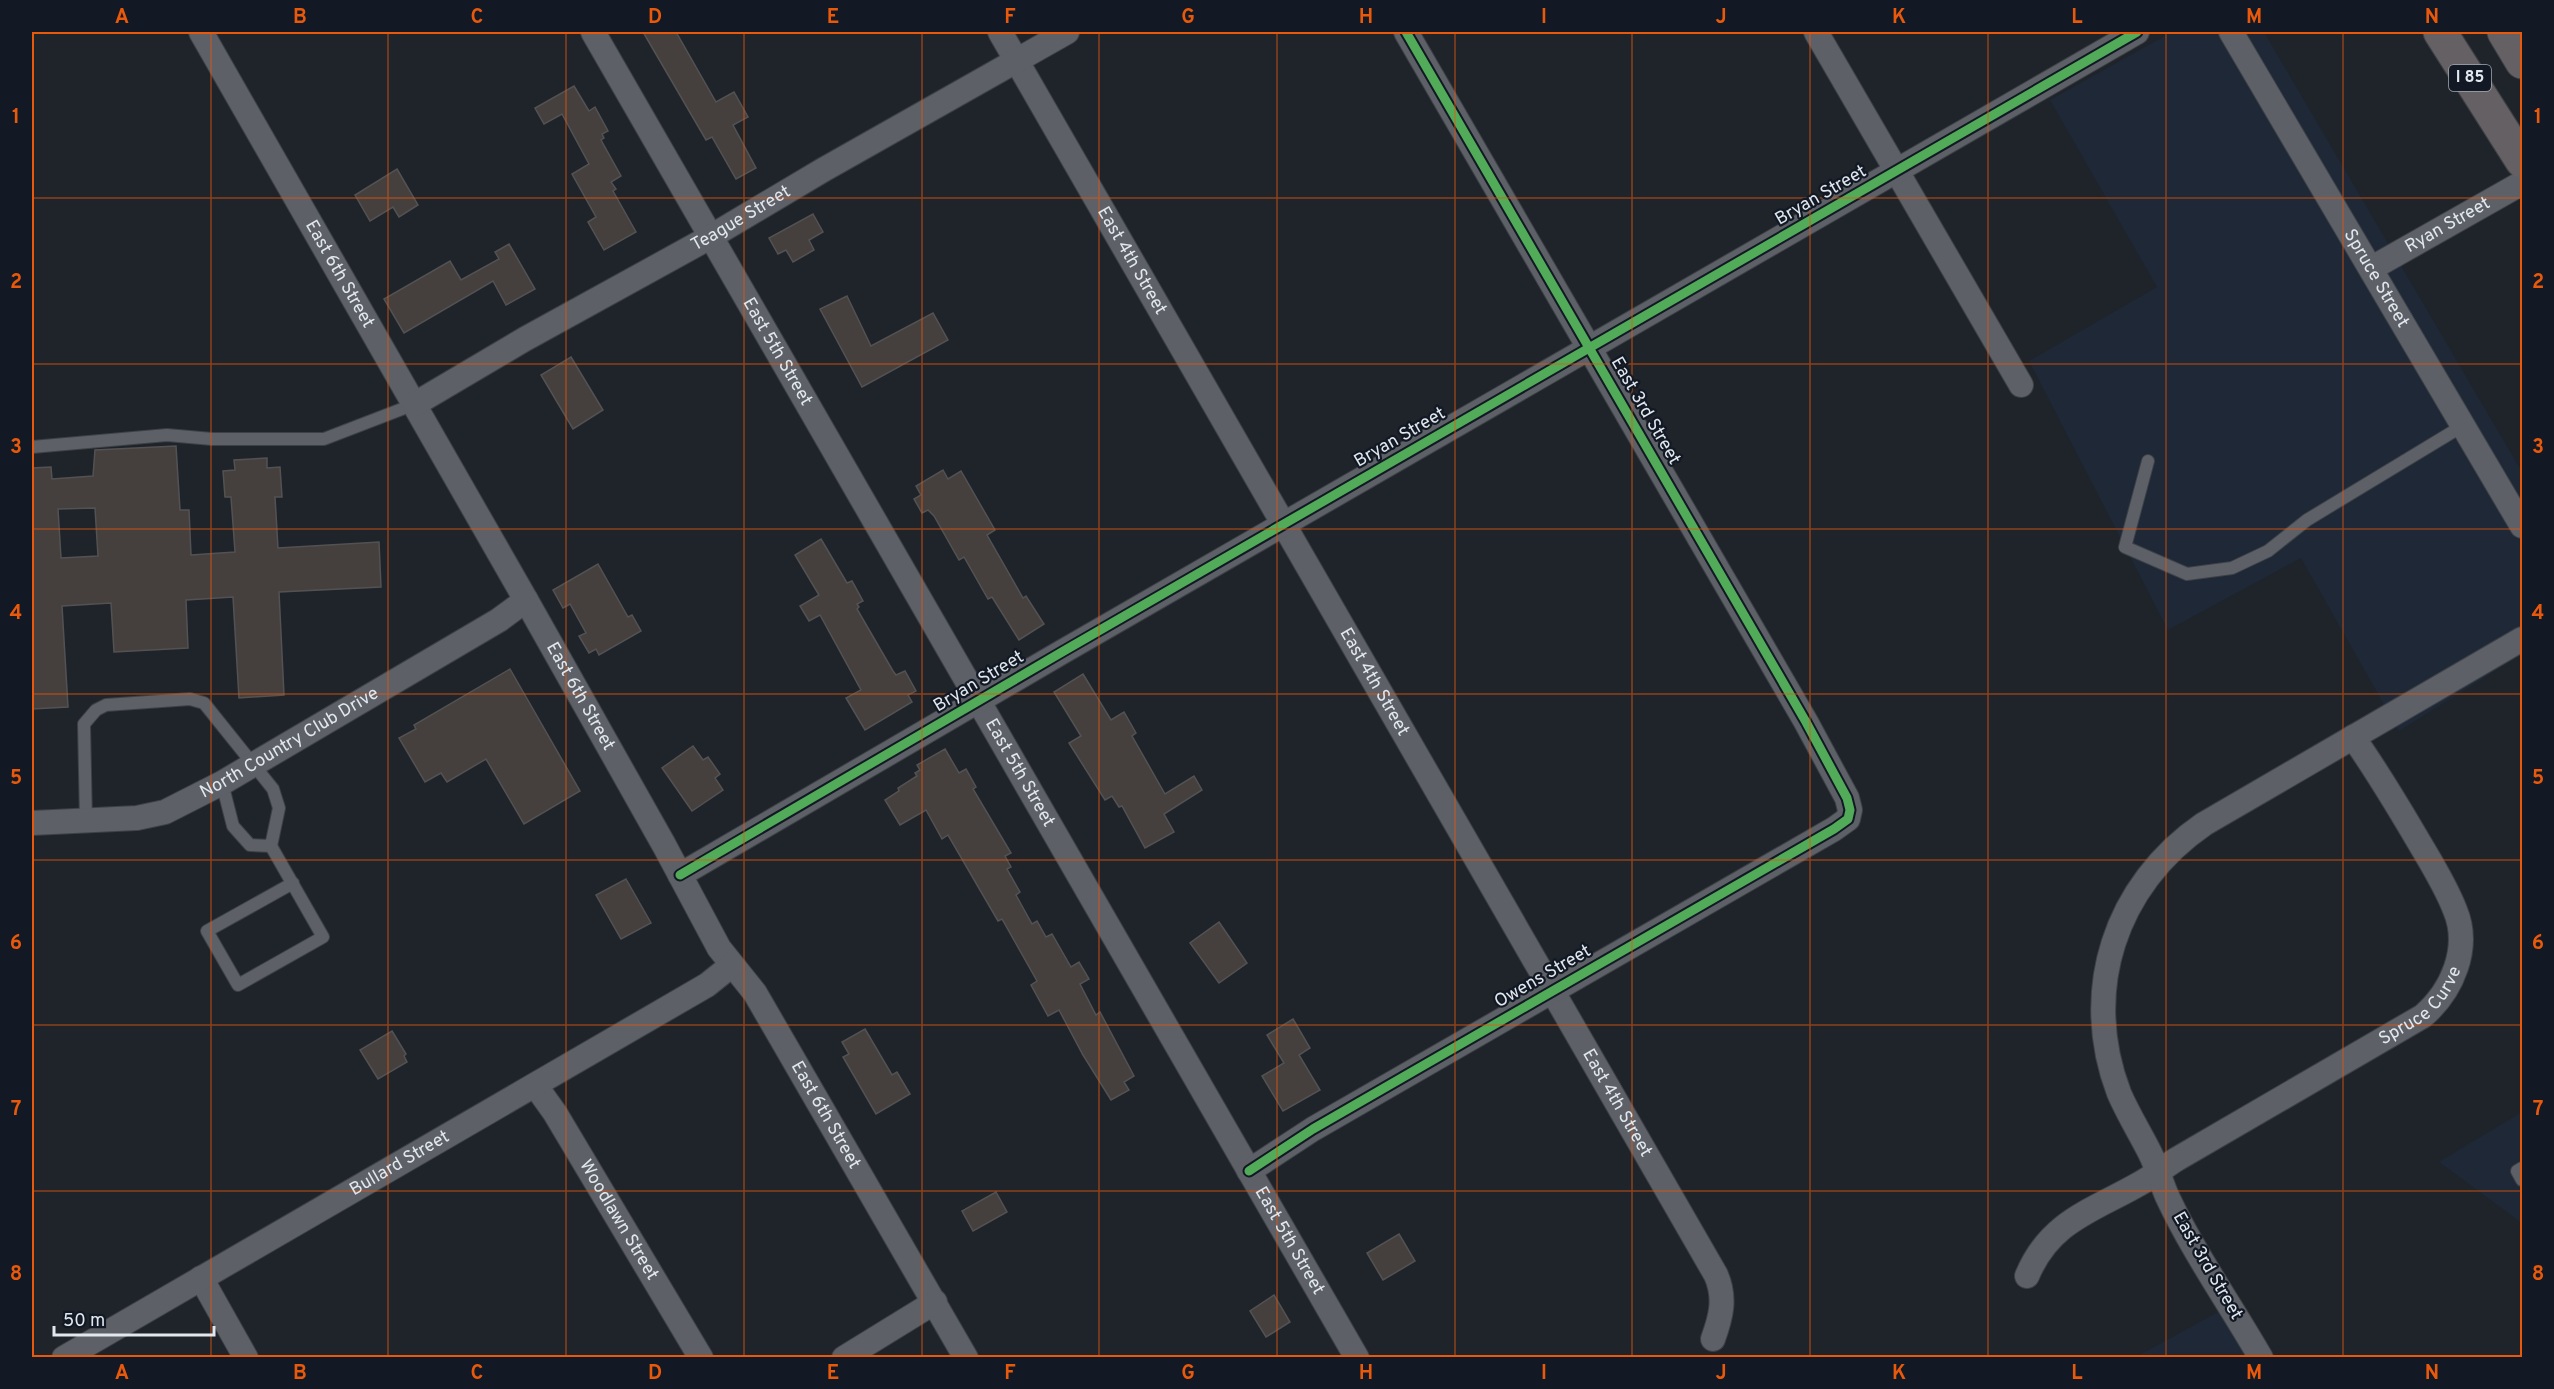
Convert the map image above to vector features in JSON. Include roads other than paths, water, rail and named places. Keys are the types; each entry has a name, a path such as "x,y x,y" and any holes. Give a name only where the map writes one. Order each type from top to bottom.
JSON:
{"highway":[{"name":"I 85","path":"2440,32 2523,161"},
{"path":"2504,32 2523,63"}],"street":[{"name":"East 6th Street","path":"201,32 526,600 713,938 755,993 966,1358"},
{"name":"East 5th Street","path":"593,32 1357,1358"},
{"name":"East 4th Street","path":"1000,32 1716,1275 1720,1286 1722,1313 1713,1339"},
{"name":"Teague Street","path":"415,404 525,339 712,236 833,164 1067,32"},
{"name":"East 3rd Street","path":"1406,32 1806,722 1848,798 1850,810"},
{"path":"1816,32 2021,385"},
{"name":"Bryan Street","path":"680,875 1072,646 2137,32"},
{"name":"Spruce Street","path":"2231,32 2372,267 2523,526"},
{"name":"Ryan Street","path":"2372,267 2523,183"},
{"name":"North Country Club Drive","path":"32,823 157,815 222,783 499,620 526,600"},
{"path":"2158,1172 2119,1092 2106,1043 2104,980 2110,950 2120,923 2151,872 2183,838 2523,639"},
{"name":"Spruce Curve","path":"2027,1276 2035,1258 2065,1226 2080,1214 2139,1184 2423,1016 2446,992 2455,972 2460,950 2456,911 2380,776 2353,737"},
{"name":"Owens Street","path":"1249,1171 1313,1129 1834,829 1848,819 1850,810"},
{"name":"Bullard Street","path":"64,1358 707,985 732,965"},
{"name":"Woodlawn Street","path":"535,1085 555,1113 701,1358"},
{"name":"East 3rd Street","path":"2158,1172 2180,1220 2261,1358"},
{"path":"201,1278 246,1358"},
{"path":"844,1358 934,1302"}],"lane":[{"path":"32,447 167,435 212,439 324,439 415,404"},
{"path":"2148,461 2125,547 2187,574 2232,568 2268,551 2307,520 2464,425"},
{"path":"86,821 84,724 96,710 106,705 190,699 204,703 273,789 279,808 271,846 293,884 323,938 238,985 207,931 293,884"},
{"path":"222,783 233,826 250,845 271,846"},
{"path":"2523,1168 2517,1171 2523,1179"}]}
